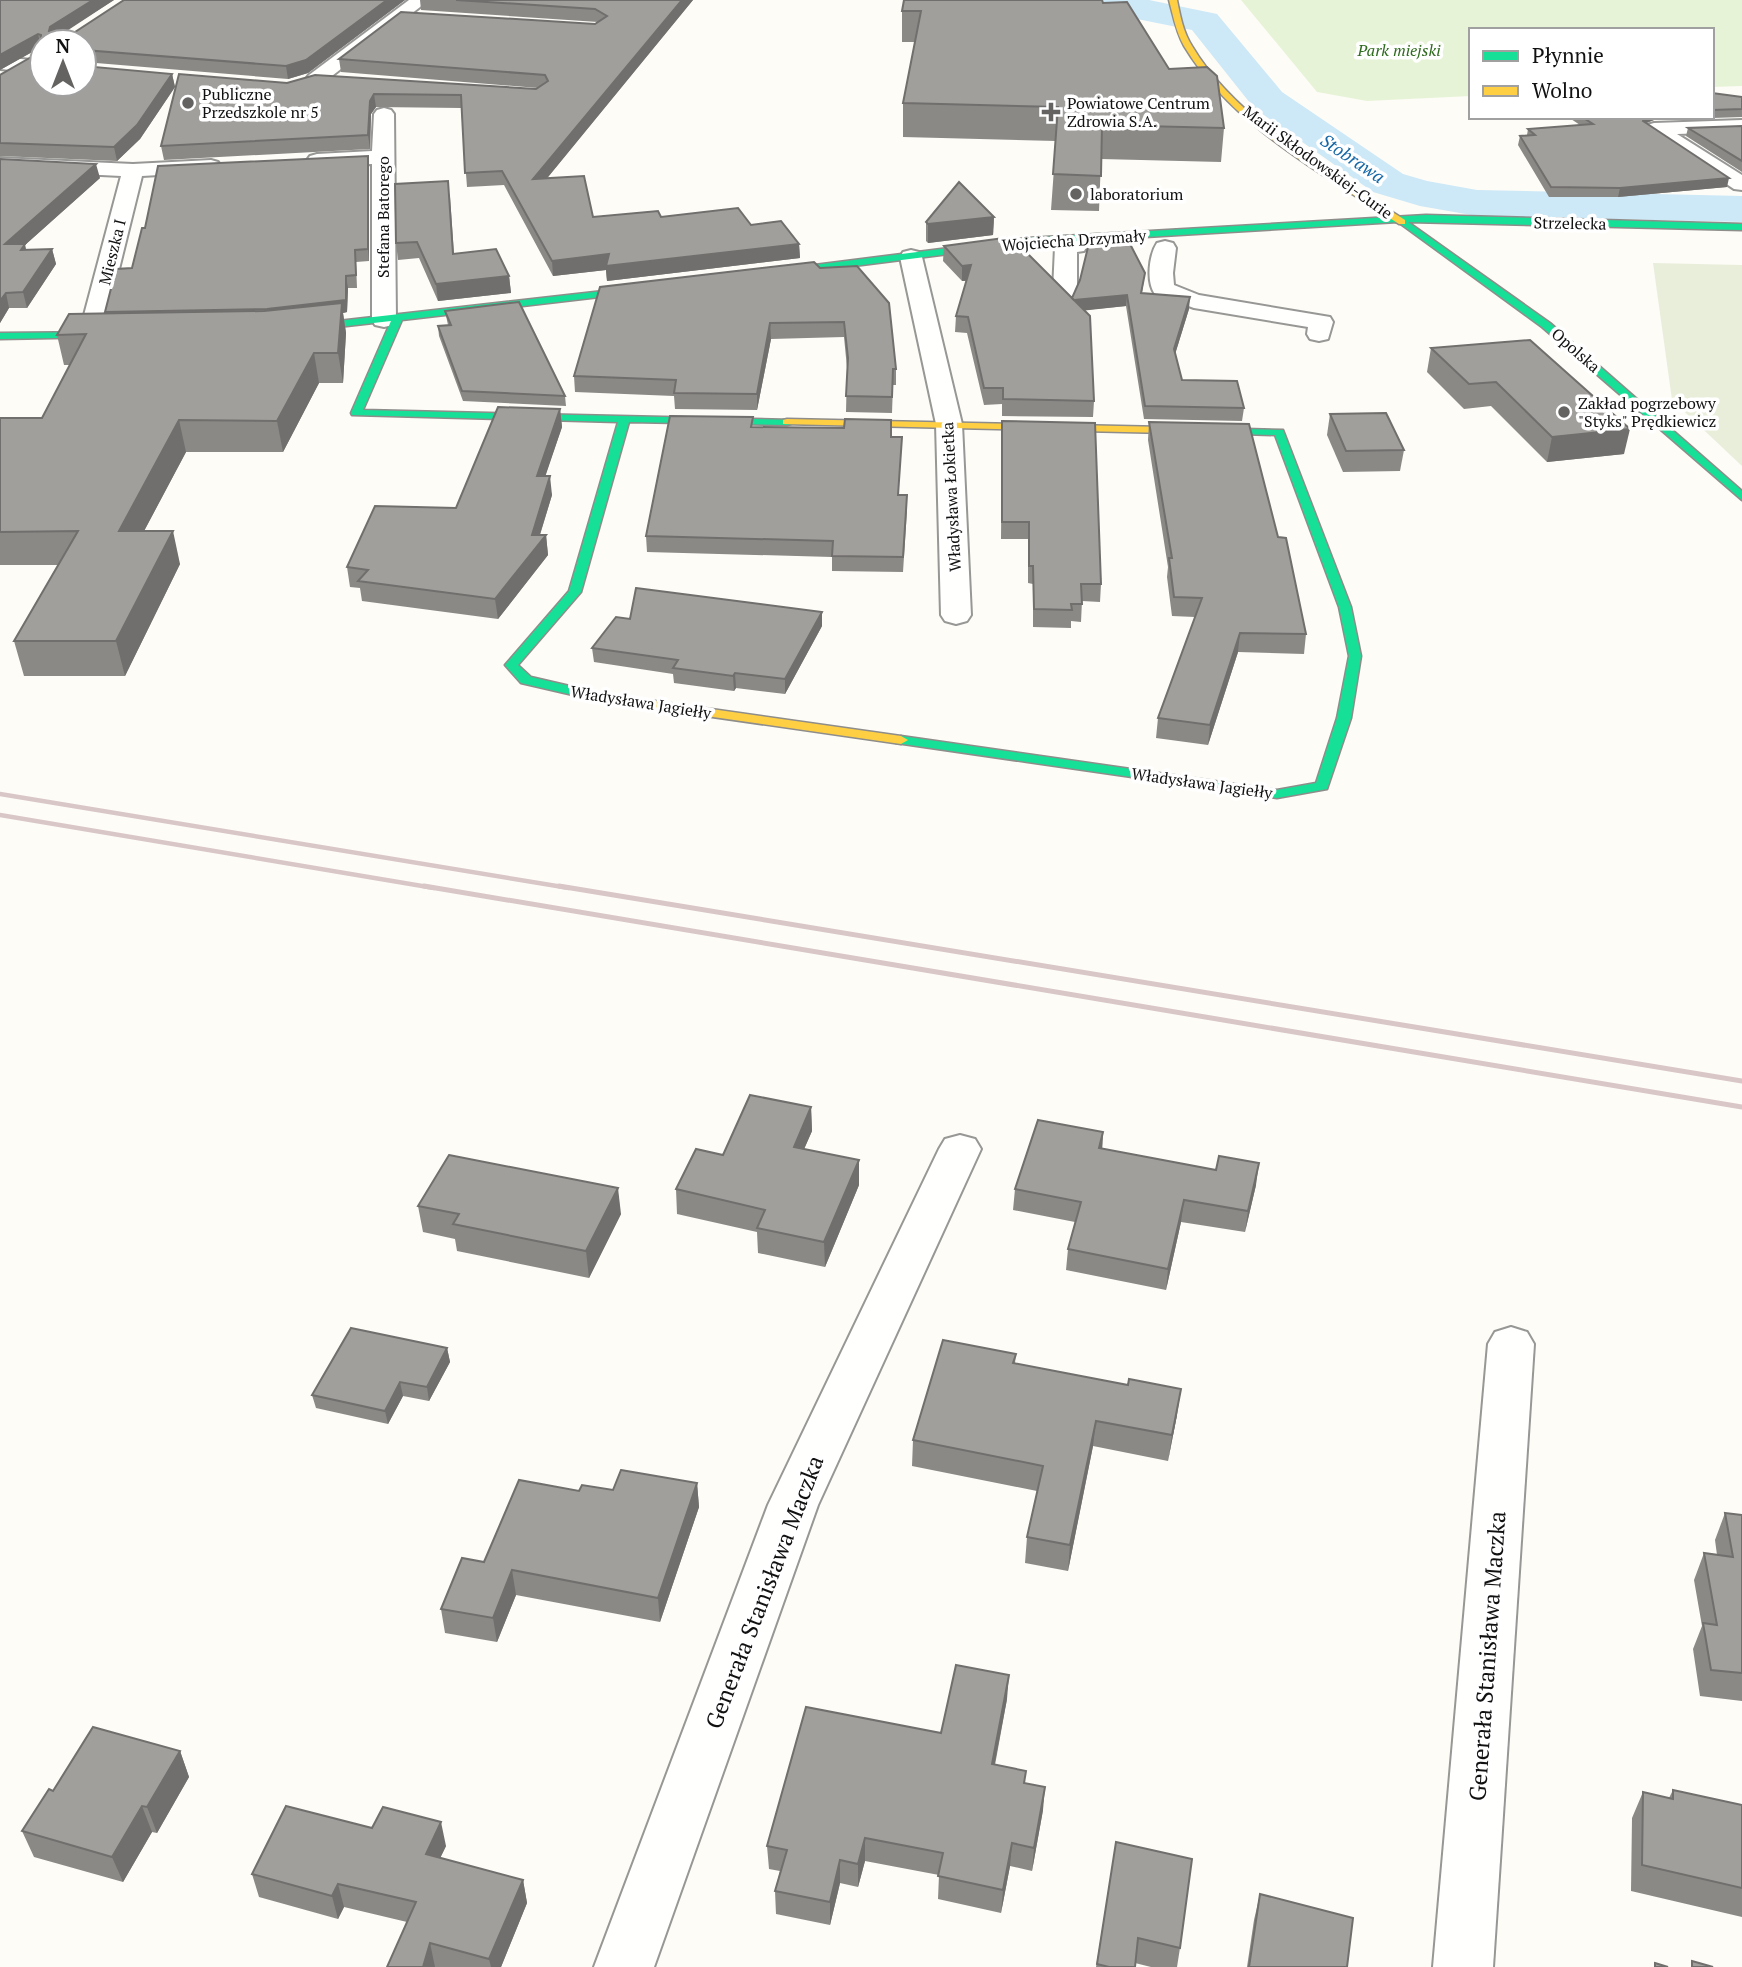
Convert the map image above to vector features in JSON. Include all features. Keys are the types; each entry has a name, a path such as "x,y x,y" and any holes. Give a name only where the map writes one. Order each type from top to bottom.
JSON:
{"street":[{"name":"Marii Skłodowskiej-Curie","path":"1174,4 1189,49 1203,67 1254,118 1397,219"},
{"path":"344,80 307,82 399,16 422,9"},
{"path":"0,63 28,62"},
{"path":"0,81 28,67"},
{"name":"Stefana Batorego","path":"384,114 382,157 390,319"},
{"path":"1638,119 1742,184"},
{"path":"1654,129 1742,126"},
{"path":"299,161 382,157"},
{"path":"0,164 133,170 230,165"},
{"name":"Mieszka I","path":"91,334 133,170"},
{"name":"Strzelecka","path":"1397,219 1742,227"},
{"name":"Wojciecha Drzymały","path":"747,277 1028,241 1397,219"},
{"name":"Opolska","path":"1397,219 1486,279 1551,328 1742,496"},
{"path":"1065,291 1066,247 1076,246"},
{"path":"1165,247 1161,273 1163,289 1194,301 1321,322 1319,334"},
{"name":"Władysława Łokietka","path":"911,257 949,424 956,615"},
{"path":"282,330 666,286"},
{"name":"Władysława Jagiełły","path":"390,319 356,413 1279,432 1345,607 1355,656 1344,718 1322,786 1277,794 598,697 526,680 511,665 575,592 624,420"},
{"path":"0,336 119,334"},
{"name":"Generała Stanisława Maczka","path":"624,1967 793,1505 960,1149"},
{"name":"Generała Stanisława Maczka","path":"1463,1967 1511,1344"}],"green space":[{"name":"Park miejski","path":"1241,0 1742,0 1742,86 1714,87 1714,28 1469,28 1469,96 1367,101 1317,92"},
{"path":"1653,263 1742,265 1742,466 1672,400"}],"building":[{"path":"0,0 93,0 50,28 28,28 28,40 0,55"},
{"path":"124,0 387,0 306,60 286,66 98,51 98,28 81,28"},
{"path":"456,0 682,0 533,179 584,176 593,217 658,211 661,217 738,208 751,225 781,221 799,244 606,266 609,254 552,261 502,171 465,173 461,95 374,94 370,101 368,135 161,146 179,74 287,83 315,75 536,89 548,81 545,75 339,59 401,12 595,24 607,16 595,9"},
{"path":"904,0 1127,2 1169,69 1207,67 1217,76 1224,128 1102,125 1101,176 1053,174 1058,107 903,103 921,11 902,11"},
{"path":"28,59 28,98 98,98 98,67 172,74 137,125 114,147 0,143 0,75"},
{"path":"1714,93 1742,97 1742,109 1714,110"},
{"path":"1585,119 1644,119 1643,121 1729,178 1620,188 1551,187 1520,136 1535,135 1528,129 1593,124"},
{"path":"1742,126 1742,161 1688,128"},
{"path":"368,156 368,249 355,250 356,275 346,276 346,300 267,309 105,312 116,269 132,268 142,228 145,228 158,166"},
{"path":"0,159 96,164 5,244 25,244 21,250 52,249 23,292 6,293 0,301"},
{"path":"448,181 453,254 496,249 509,276 436,284 417,242 396,243 395,184"},
{"path":"959,182 994,217 928,224 926,222"},
{"path":"1011,237 1090,316 1094,401 1003,399 1003,388 984,388 968,317 956,316 971,265 962,266 944,246"},
{"path":"1129,242 1145,273 1141,293 1190,297 1174,349 1182,380 1237,381 1244,408 1145,406 1127,295 1074,300 1072,298 1080,280 1089,243"},
{"path":"814,262 820,268 857,266 889,303 896,369 893,369 892,397 846,396 848,358 844,322 770,323 757,394 674,393 676,380 574,376 600,287"},
{"path":"519,302 565,396 462,391 438,326 451,325 445,311"},
{"path":"342,303 338,353 314,353 277,421 179,420 119,531 173,531 116,641 14,641 78,531 0,532 0,418 42,418 86,334 57,335 69,314 264,311"},
{"path":"1530,340 1630,429 1552,437 1496,382 1469,384 1431,348"},
{"path":"498,407 560,409 537,476 550,476 532,535 546,535 495,599 358,581 368,570 347,567 375,506 456,508"},
{"path":"1386,413 1404,450 1346,451 1330,414"},
{"path":"670,416 753,417 751,427 844,428 845,419 891,420 891,437 902,437 898,495 907,495 903,557 832,556 833,541 646,536"},
{"path":"1002,421 1095,423 1101,584 1081,584 1082,604 1071,604 1072,610 1034,609 1033,566 1029,566 1029,522 1002,522"},
{"path":"1149,422 1249,424 1278,537 1286,538 1306,634 1240,633 1210,725 1158,718 1202,598 1174,597 1169,558 1172,558"},
{"path":"636,588 822,612 785,679 735,673 733,676 673,668 678,660 592,648 616,617 630,619"},
{"path":"750,1095 811,1107 794,1147 859,1160 824,1242 757,1228 765,1210 676,1189 696,1149 723,1155"},
{"path":"1038,1120 1103,1132 1099,1148 1216,1170 1219,1156 1259,1163 1248,1211 1184,1200 1168,1269 1068,1249 1081,1202 1015,1189"},
{"path":"449,1155 618,1188 586,1251 453,1224 459,1214 418,1206"},
{"path":"351,1328 447,1348 427,1387 400,1382 385,1411 312,1395"},
{"path":"943,1340 1016,1354 1013,1363 1128,1385 1129,1379 1181,1389 1172,1435 1096,1421 1070,1545 1027,1537 1043,1466 913,1440"},
{"path":"621,1470 697,1483 658,1598 512,1570 493,1618 441,1609 462,1558 484,1562 519,1480 579,1491 582,1485 613,1490"},
{"path":"1725,1513 1742,1515 1742,1673 1711,1670 1703,1623 1717,1625 1704,1553 1733,1557"},
{"path":"956,1665 1009,1675 992,1764 1026,1771 1024,1783 1045,1787 1034,1848 1012,1843 1003,1890 938,1876 943,1853 865,1838 858,1864 840,1860 830,1902 775,1891 787,1850 767,1846 806,1707 941,1733"},
{"path":"93,1727 180,1751 147,1807 142,1806 112,1857 22,1831 49,1789 53,1791"},
{"path":"1673,1790 1742,1805 1742,1888 1642,1865 1643,1792 1673,1799"},
{"path":"286,1806 372,1828 383,1807 441,1822 426,1854 523,1880 489,1959 430,1943 423,1967 387,1967 416,1902 338,1884 332,1896 252,1874"},
{"path":"1116,1842 1192,1859 1180,1948 1138,1938 1135,1967 1097,1964"},
{"path":"1260,1894 1353,1918 1347,1967 1249,1967"},
{"path":"1692,1961 1713,1967 1692,1967"}],"waterway":[{"name":"Stobrawa","path":"1095,0 1204,22 1268,100 1388,183 1420,193 1477,203 1742,209"}],"railway":[{"path":"0,794 569,888"},
{"path":"0,815 434,888"},
{"path":"424,886 1742,1107"},
{"path":"559,886 1742,1081"}],"traffic: fast":[{"path":"767,274 1028,241 1426,218 1742,227"},
{"path":"1402,222 1546,325 1742,497"},
{"path":"294,329 648,289"},
{"path":"397,319 356,413 787,422"},
{"path":"0,336 108,334"},
{"path":"599,697 526,680 511,665 575,592 624,420"},
{"path":"901,740 1277,794 1322,786 1344,718 1355,656 1345,607 1279,432 1211,431"}],"traffic: slow":[{"path":"1173,0 1188,46 1228,97 1284,143 1402,222"},
{"path":"787,422 1211,431"},
{"path":"599,697 901,740"}],"place":[{"name":"Publiczne Przedszkole nr 5","path":"188,103"},
{"name":"Powiatowe Centrum Zdrowia S.A.","path":"1051,112"},
{"name":"laboratorium","path":"1076,194"},
{"name":"Zakład pogrzebowy \"Styks\" Prędkiewicz","path":"1564,412"}]}
